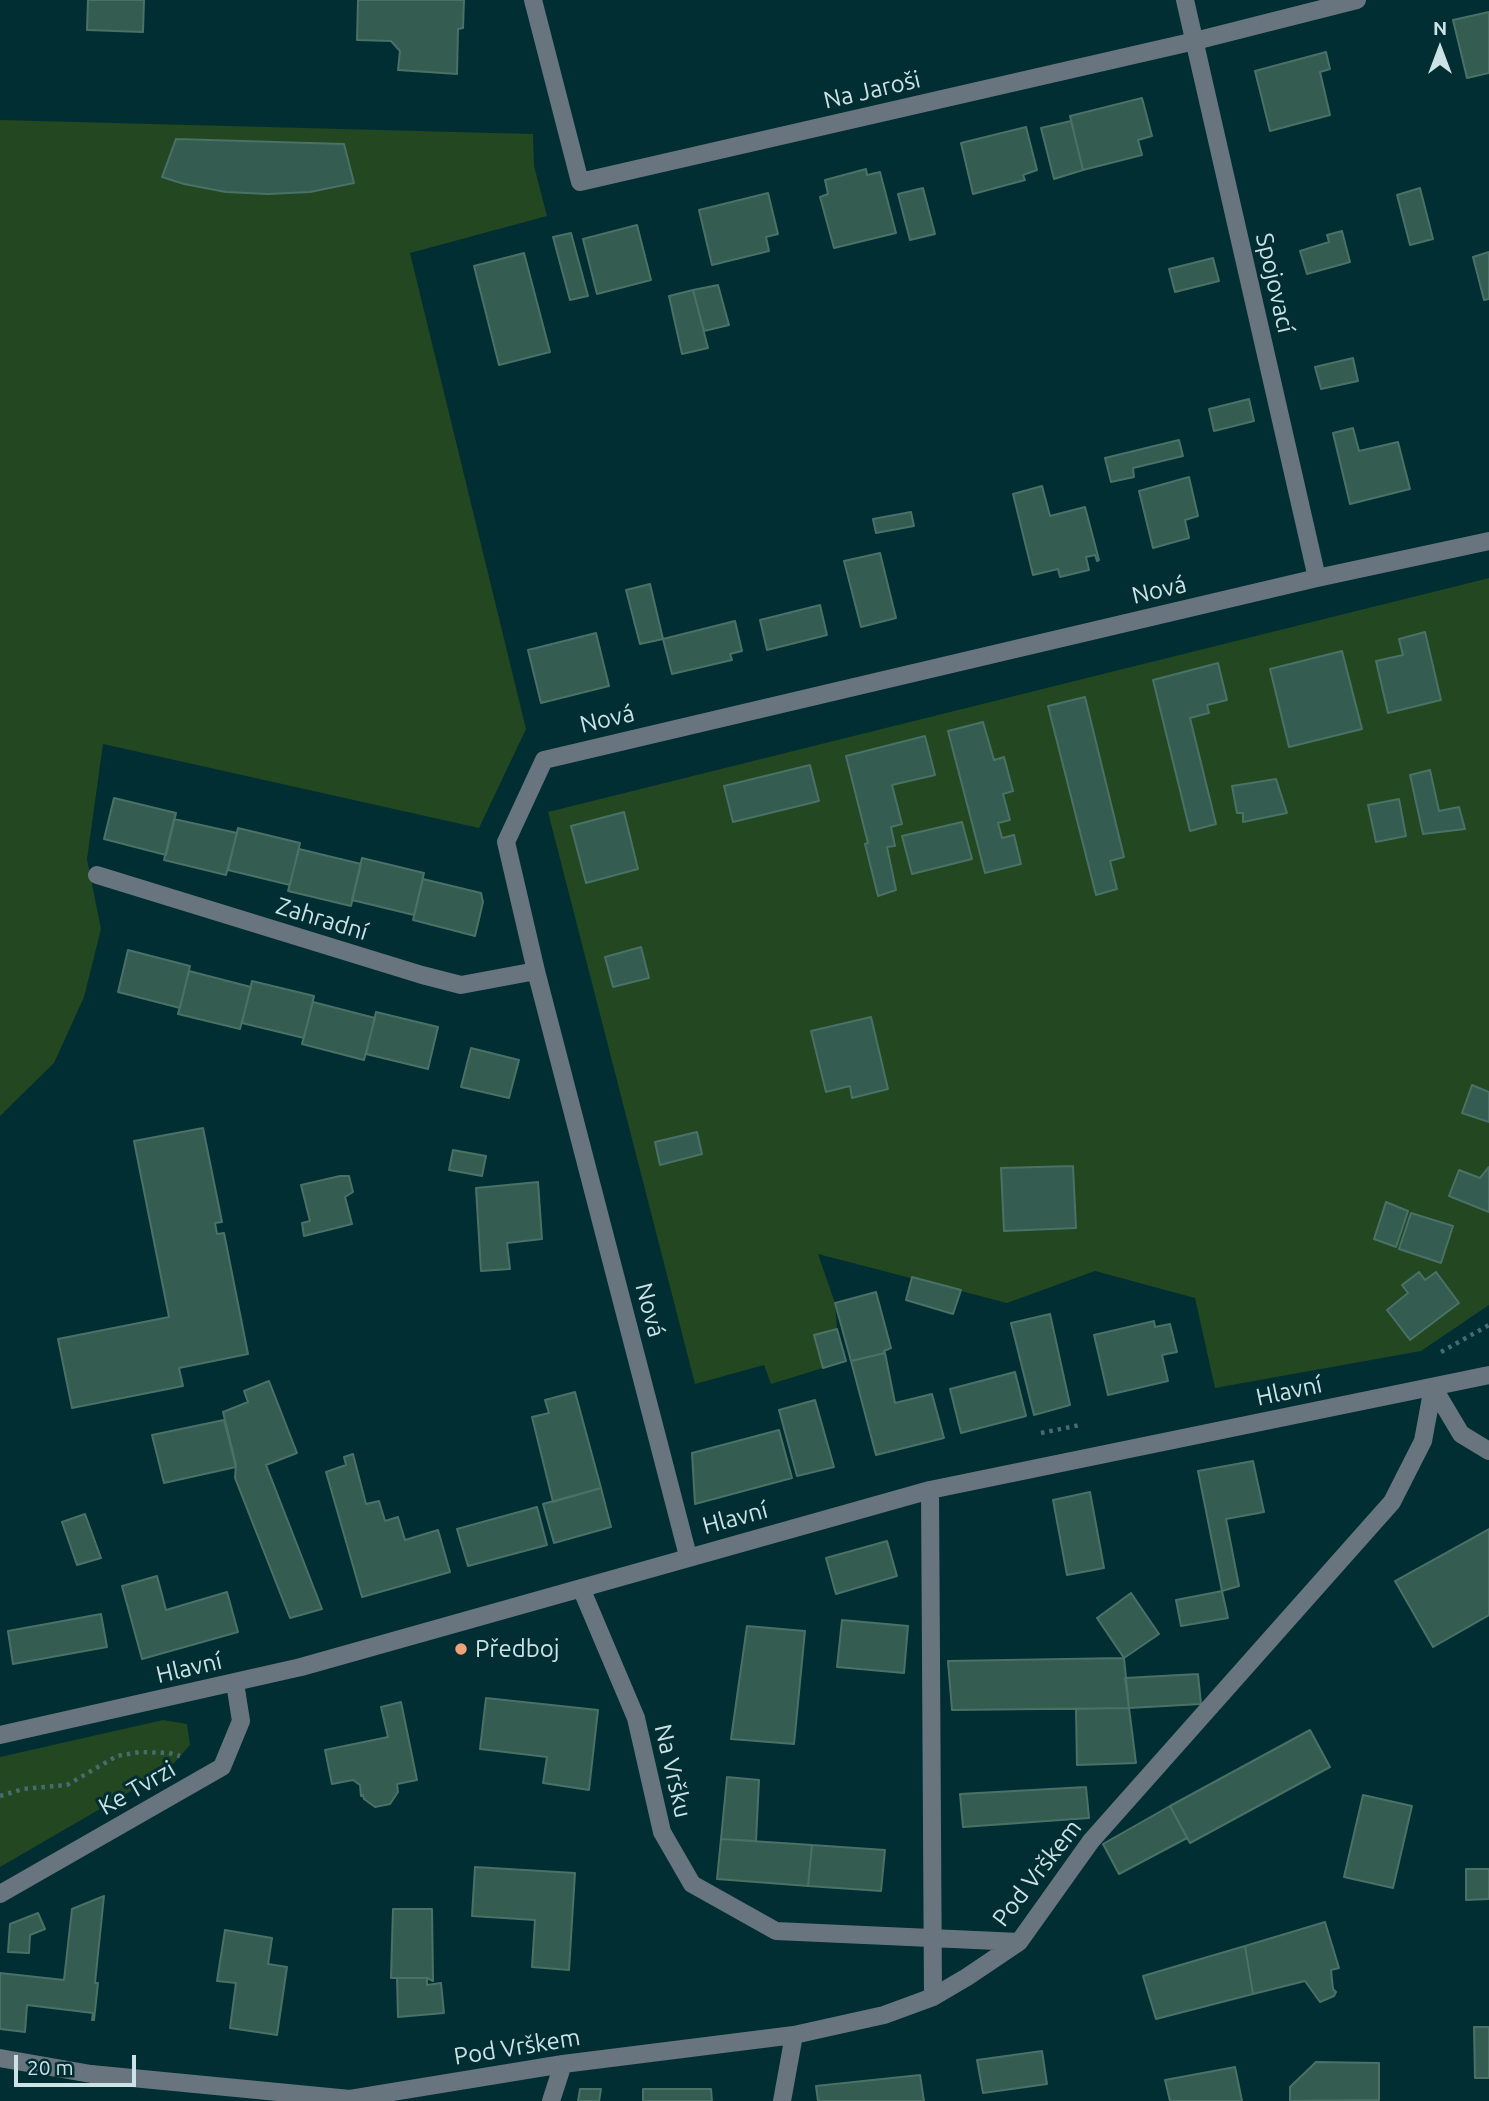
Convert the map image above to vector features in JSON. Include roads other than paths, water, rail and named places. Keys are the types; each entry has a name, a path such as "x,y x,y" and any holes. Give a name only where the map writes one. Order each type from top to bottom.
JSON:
{"street":[{"name":"Na Jaroši","path":"533,0 580,181 1195,41 1357,0"},
{"name":"Spojovací","path":"1185,0 1317,578"},
{"name":"Nová","path":"688,1556 536,971 506,842 544,760 1317,578 1489,541"},
{"name":"Zahradní","path":"97,875 461,985 536,971"},
{"name":"Hlavní","path":"0,1735 235,1683 422,1634 688,1556 930,1490 1489,1375"},
{"path":"1433,1387 1461,1434 1489,1451"},
{"name":"Pod Vrškem","path":"0,2058 92,2074 350,2100 563,2064 794,2035 884,2015 933,1997 1018,1942 1091,1841 1392,1502 1423,1441 1433,1387"},
{"path":"930,1490 933,1997"},
{"name":"Na Vršku","path":"581,1588 636,1718 662,1832 692,1884 776,1931 1018,1942"},
{"name":"Ke Tvrzi","path":"0,1895 222,1767 241,1721 235,1683"},
{"path":"782,2101 794,2035"},
{"path":"551,2101 563,2064"}],"place":[{"name":"Předboj","path":"461,1649"}]}
